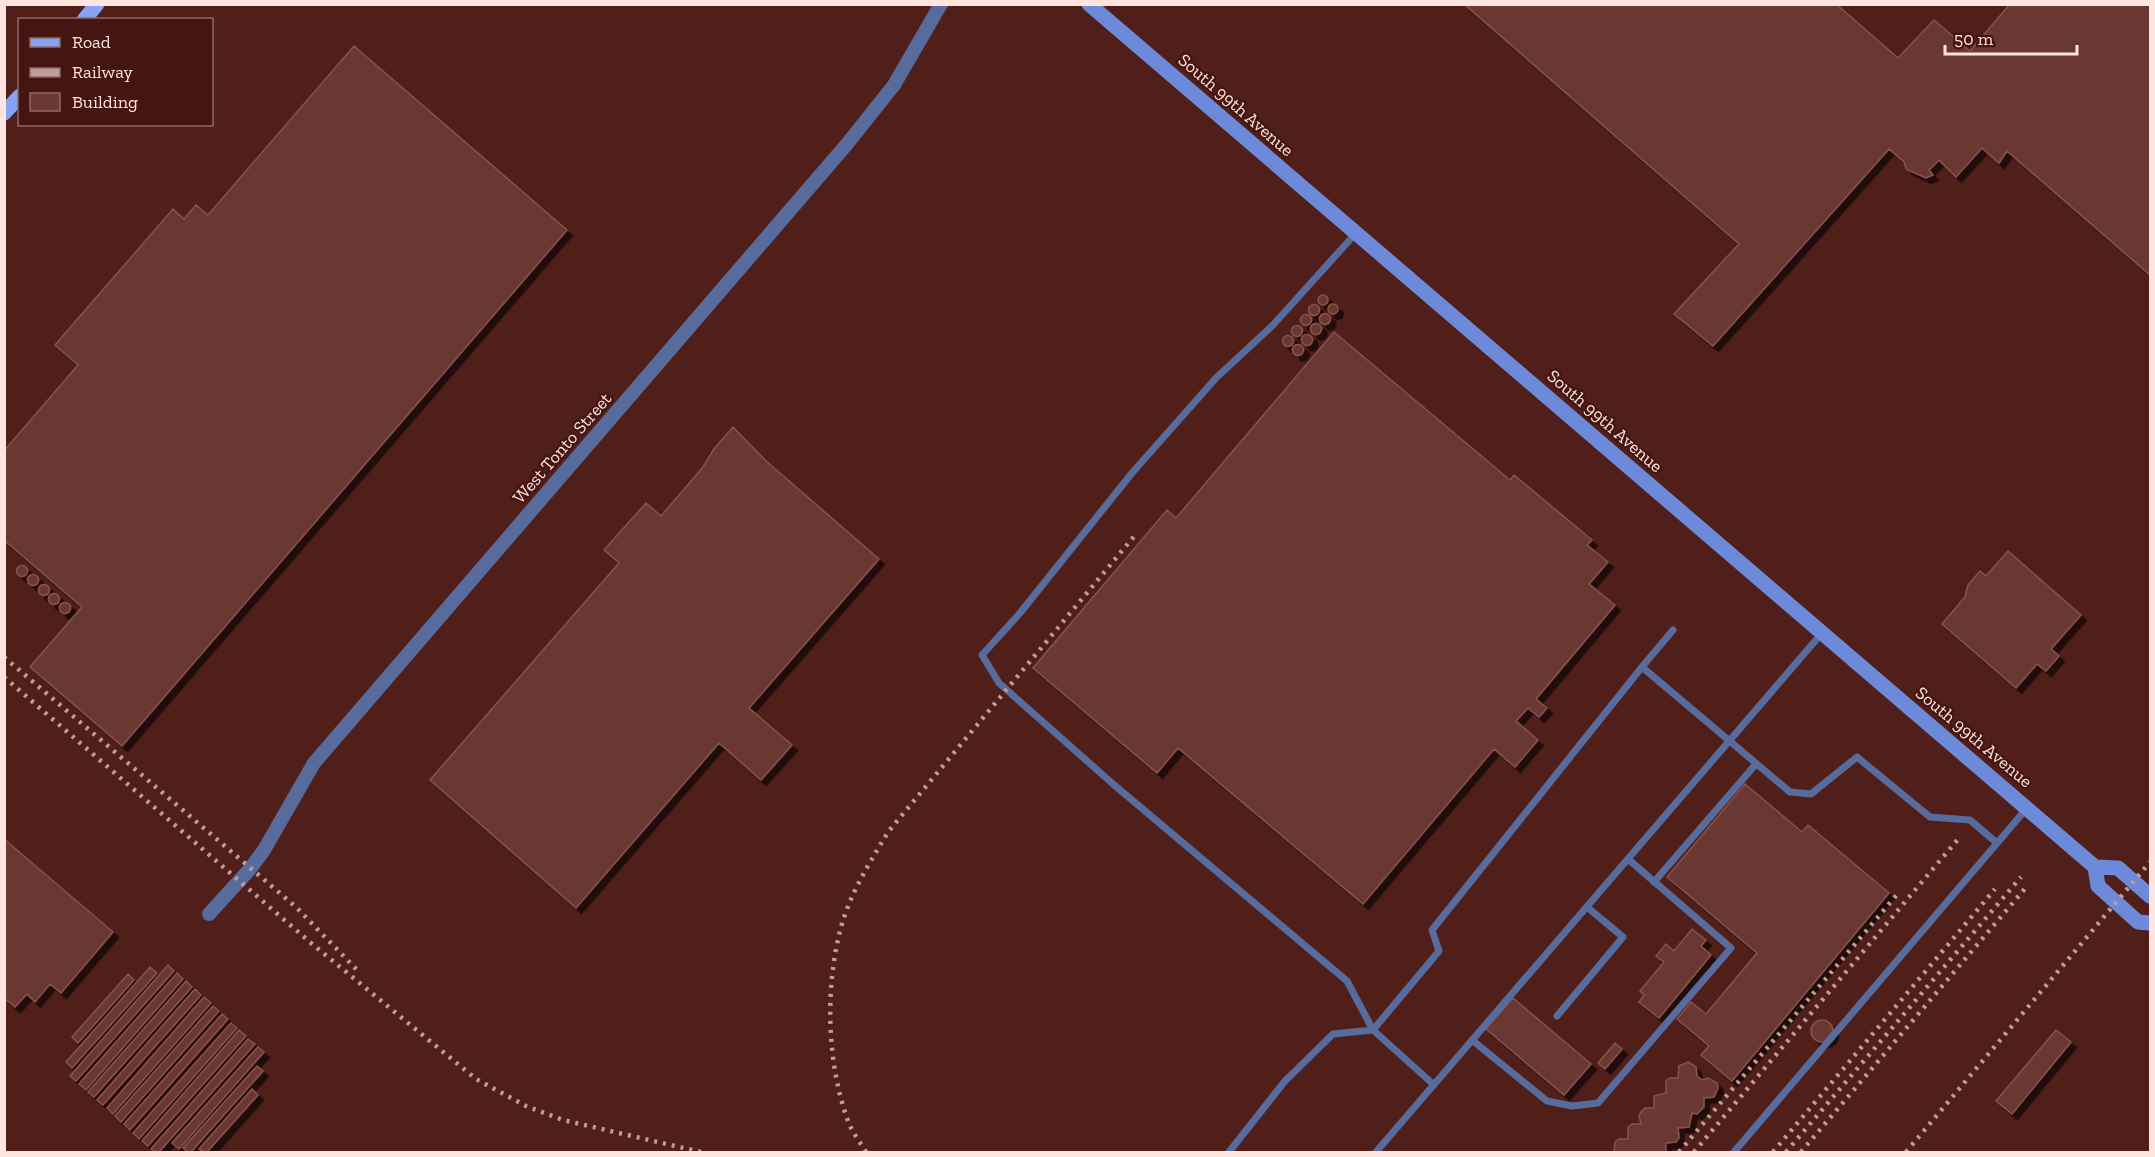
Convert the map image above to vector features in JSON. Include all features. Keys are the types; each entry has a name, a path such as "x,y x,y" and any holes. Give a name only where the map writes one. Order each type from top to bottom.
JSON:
{"main road":[{"path":"86,18 97,4"},
{"name":"South 99th Avenue","path":"1089,4 2096,867 2118,868 2151,896"},
{"path":"4,113 18,98"},
{"name":"South 99th Avenue","path":"2096,867 2098,886 2138,922 2151,923"}],"street":[{"name":"West Tonto Street","path":"209,914 264,850 314,763 847,144 894,85 941,4"}],"lane":[{"path":"1356,233 1273,325 1216,378 1140,465 1020,613 982,655 999,683 1113,784 1347,981 1373,1030 1434,1085"},
{"path":"1229,1152 1285,1081 1333,1034 1373,1030 1439,951 1432,930 1673,630"},
{"path":"1376,1152 1822,633"},
{"path":"1642,667 1790,792 1811,794 1857,757 1930,817 1970,820 1997,843"},
{"path":"1654,882 1756,764"},
{"path":"1734,1152 2027,808"},
{"path":"1472,1040 1547,1101 1572,1106 1598,1103 1731,948 1628,859"},
{"path":"1557,1017 1623,937 1587,907"}],"building":[{"path":"1464,4 1836,4 1898,58 1934,20 1970,51 2010,4 2150,4 2150,275 2007,151 1999,163 1982,148 1956,177 1939,160 1929,170 1933,175 1926,178 1906,169 1904,162 1889,149 1713,346 1674,314 1739,244"},
{"path":"354,46 567,230 122,746 30,667 82,607 4,540 4,451 78,365 55,345 173,209 184,219 196,205 208,215"},
{"path":"1323,295 1327,296 1327,304 1323,305 1319,304 1318,300 1319,296"},
{"path":"1314,304 1320,310 1314,316 1308,310"},
{"path":"1333,304 1337,305 1337,313 1333,314 1329,313 1328,309 1329,305"},
{"path":"1325,313 1331,319 1325,325 1319,319"},
{"path":"1306,314 1312,320 1306,326 1300,320"},
{"path":"1316,323 1322,329 1316,335 1310,329"},
{"path":"1297,325 1303,331 1297,337 1291,331"},
{"path":"1334,332 1510,480 1514,475 1592,540 1587,545 1608,562 1589,584 1615,605 1536,699 1547,708 1539,717 1528,708 1516,721 1538,740 1515,767 1494,749 1363,904 1178,748 1157,773 1033,668 1167,510 1176,518"},
{"path":"1307,334 1313,340 1307,346 1301,340"},
{"path":"1288,335 1294,341 1288,347 1282,341"},
{"path":"1298,344 1304,350 1298,356 1292,350"},
{"path":"733,427 766,461 879,559 749,708 792,745 761,780 719,743 576,908 430,780 619,563 604,550 646,503 661,516 703,467 714,449"},
{"path":"2008,551 2081,615 2051,649 2059,656 2046,671 2037,664 2016,688 1942,624 1965,597 1968,585 1980,571 1986,576"},
{"path":"22,566 26,567 26,575 22,576 18,575 17,571 18,567"},
{"path":"33,575 37,576 37,584 33,585 29,584 28,580 29,576"},
{"path":"44,585 48,586 48,594 44,595 40,594 39,590 40,586"},
{"path":"54,594 58,595 58,603 54,604 50,603 49,599 50,595"},
{"path":"65,603 69,604 69,612 65,613 61,612 60,608 61,604"},
{"path":"1745,784 1802,832 1808,825 1889,893 1732,1081 1701,1055 1709,1046 1677,1019 1691,1002 1706,1014 1757,953 1667,877"},
{"path":"4,839 113,932 61,993 50,984 35,1002 27,994 15,1007 4,998"},
{"path":"1692,929 1706,940 1701,946 1711,955 1659,1018 1639,1002 1644,995 1640,991 1664,962 1656,956 1666,944 1674,951"},
{"path":"168,965 174,971 76,1081 70,1076"},
{"path":"150,967 157,973 72,1068 66,1062"},
{"path":"177,973 183,979 86,1090 79,1084"},
{"path":"128,974 134,980 78,1043 72,1037"},
{"path":"186,981 192,987 94,1097 88,1092"},
{"path":"195,989 201,995 103,1105 97,1100"},
{"path":"204,997 211,1003 113,1114 107,1108"},
{"path":"1513,998 1591,1064 1564,1095 1486,1029"},
{"path":"213,1006 219,1011 121,1122 115,1116"},
{"path":"222,1014 228,1019 130,1130 124,1124"},
{"path":"1822,1020 1830,1023 1833,1031 1830,1039 1822,1042 1814,1039 1811,1031 1814,1023"},
{"path":"231,1023 237,1028 139,1139 133,1133"},
{"path":"239,1030 246,1036 148,1146 142,1141"},
{"path":"2056,1030 2071,1042 2012,1114 1996,1101"},
{"path":"248,1039 255,1044 159,1152 151,1149"},
{"path":"1615,1043 1622,1049 1605,1069 1598,1063"},
{"path":"258,1047 264,1052 179,1149 172,1143"},
{"path":"1688,1062 1696,1067 1697,1076 1702,1080 1708,1078 1717,1083 1718,1088 1714,1097 1704,1098 1704,1107 1697,1114 1692,1113 1689,1127 1678,1128 1679,1138 1676,1142 1666,1143 1666,1152 1614,1152 1615,1142 1619,1139 1628,1139 1628,1127 1632,1124 1641,1124 1639,1116 1641,1112 1645,1108 1654,1108 1654,1096 1666,1093 1666,1081 1670,1078 1678,1078 1679,1066"},
{"path":"257,1066 263,1071 191,1152 183,1148"},
{"path":"252,1089 258,1095 207,1152 199,1149"}],"railway":[{"path":"866,1152 850,1125 841,1099 832,1051 830,1002 832,977 840,931 849,905 860,880 888,832 1136,534"},
{"path":"4,657 296,907 360,973"},
{"path":"4,677 311,943 476,1079 526,1106 563,1120 701,1152"},
{"path":"1694,1152 1959,838"},
{"path":"1906,1152 2150,862"},
{"path":"1786,1152 2021,877"},
{"path":"1801,1152 2028,885"},
{"path":"1773,1152 1995,889"},
{"path":"1679,1152 1900,891"}]}
